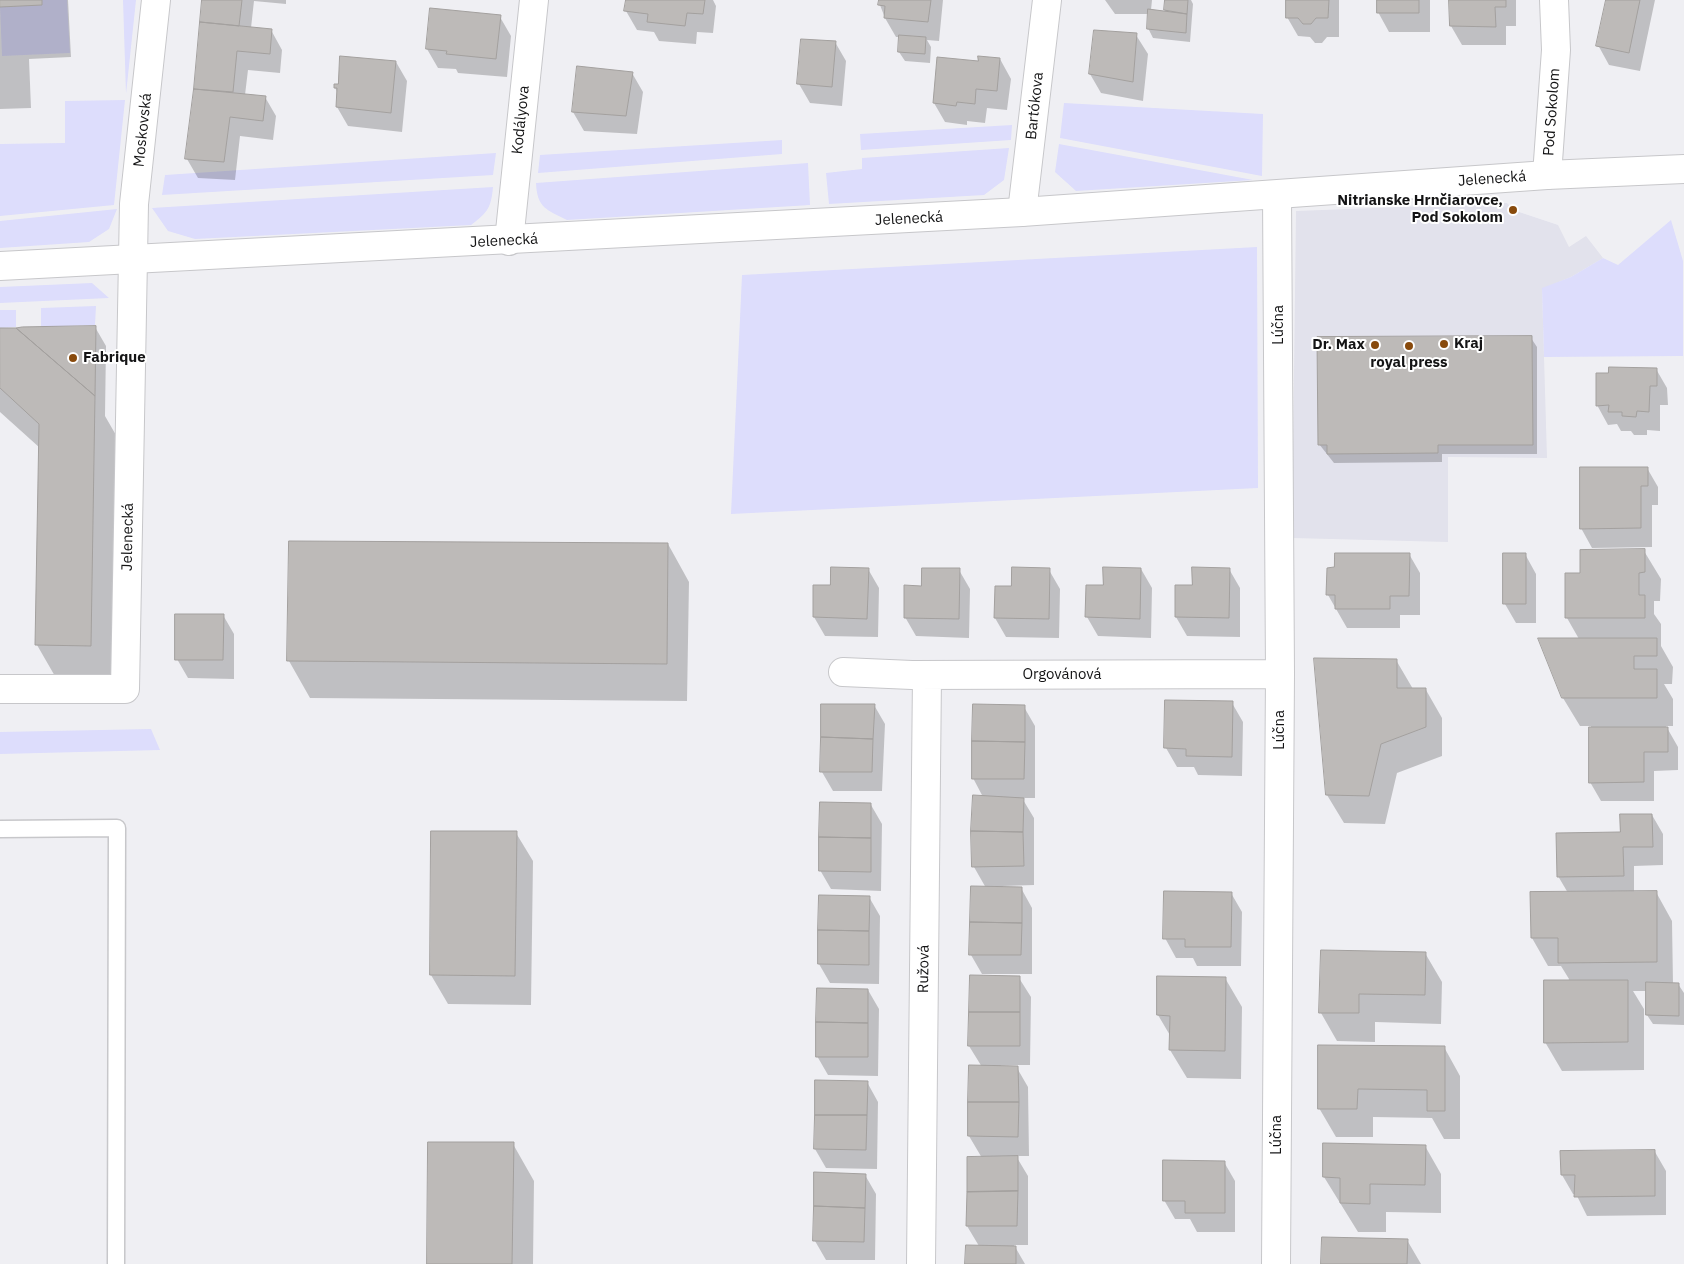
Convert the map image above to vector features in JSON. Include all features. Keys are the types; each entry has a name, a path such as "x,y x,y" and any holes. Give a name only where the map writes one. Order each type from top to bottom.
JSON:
{"street":[{"name":"Moskovská","path":"133,260 134,204 156,0"},
{"name":"Kodályova","path":"510,241 534,0"},
{"name":"Bartókova","path":"1022,212 1047,0"},
{"name":"Pod Sokolom","path":"1548,175 1556,50 1554,0"},
{"name":"Pod Sokolom","path":"1556,50 1572,0"},
{"name":"Jelenecká","path":"0,266 510,241 1022,212 1548,175 1684,169"},
{"name":"Lúčna","path":"1276,1264 1280,674 1277,195"},
{"name":"Jelenecká","path":"0,689 125,690 133,260"},
{"name":"Orgovánová","path":"843,672 927,675 1280,674"},
{"name":"Ružová","path":"921,1264 927,675"}],"lane":[{"path":"0,829 117,828 116,1264"}],"shaded area":[{"path":"42,0 67,0 70,53 2,56 0,7 42,5"},
{"path":"123,0 136,0 126,94"},
{"path":"125,100 114,205 0,216 0,144 65,143 65,101"},
{"path":"1064,103 1263,114 1262,176 1060,138"},
{"path":"1012,125 1011,140 861,150 860,134"},
{"path":"782,140 782,154 538,173 540,155"},
{"path":"1059,144 1253,180 1076,191 1055,172"},
{"path":"1009,148 1004,180 984,195 829,204 826,173 862,169 862,158"},
{"path":"496,153 493,175 162,195 165,175"},
{"path":"808,163 810,205 567,220 544,207 538,198 536,183"},
{"path":"493,187 488,209 471,225 195,239 168,231 152,208"},
{"path":"1507,203 1513,210 1558,225 1569,247 1586,236 1603,258 1571,277 1542,289 1547,458 1448,457 1448,542 1292,538 1296,211"},
{"path":"117,209 109,229 89,242 0,248 0,221"},
{"path":"1671,220 1683,261 1683,356 1544,357 1542,288 1571,277 1603,258 1618,265"},
{"path":"1257,247 1258,488 731,514 742,275"},
{"path":"92,283 109,298 0,303 0,287"},
{"path":"96,306 95,325 41,327 41,308"},
{"path":"0,310 16,310 16,327 0,328"},
{"path":"151,729 160,750 0,754 0,732"}],"building":[{"path":"0,0 42,0 42,5 0,7"},
{"path":"202,0 242,0 239,26 200,22"},
{"path":"626,0 705,0 703,14 687,13 685,26 647,22 648,14 624,11"},
{"path":"879,0 931,0 928,22 884,18 885,6 878,5"},
{"path":"1165,0 1188,0 1187,14 1164,10"},
{"path":"1286,0 1329,0 1328,18 1316,18 1311,24 1303,24 1298,18 1286,18"},
{"path":"1377,0 1419,0 1419,13 1377,13"},
{"path":"1449,0 1506,0 1506,7 1495,7 1496,27 1450,26"},
{"path":"1606,0 1640,0 1629,53 1596,46"},
{"path":"430,8 501,15 496,59 446,54 447,51 426,49"},
{"path":"1148,9 1187,14 1186,33 1147,29"},
{"path":"200,22 272,29 270,54 237,51 233,92 194,89"},
{"path":"1094,30 1137,33 1133,82 1089,74"},
{"path":"899,35 926,37 925,54 898,52"},
{"path":"801,39 836,41 832,87 797,84"},
{"path":"340,56 396,61 391,113 336,107 337,88 334,88 334,84 338,84"},
{"path":"978,56 1000,58 997,91 976,89 975,104 957,102 956,106 933,103 937,57 978,61"},
{"path":"577,66 633,72 626,116 572,112"},
{"path":"194,89 266,96 263,121 230,117 224,162 185,159"},
{"name":"Fabrique","path":"96,326 95,396 16,328 22,327"},
{"path":"0,328 16,328 95,396 91,646 35,645 39,424 0,388"},
{"path":"1532,336 1533,445 1438,445 1438,453 1327,454 1327,445 1318,445 1317,337"},
{"path":"1609,367 1657,368 1657,386 1650,386 1649,412 1637,411 1636,417 1622,416 1622,412 1608,412 1609,405 1596,406 1596,373 1608,373"},
{"path":"1580,467 1648,467 1648,486 1641,486 1641,528 1580,529"},
{"path":"289,541 668,543 667,664 287,661"},
{"path":"1645,549 1645,572 1639,573 1639,595 1645,595 1645,618 1565,618 1565,573 1580,573 1580,550"},
{"path":"1335,553 1410,553 1409,596 1390,596 1390,609 1335,609 1335,595 1326,595 1327,568 1334,567"},
{"path":"1503,553 1526,553 1526,604 1503,604"},
{"path":"831,567 869,568 867,619 813,617 813,585 830,585"},
{"path":"1012,567 1050,568 1049,619 994,618 995,586 1011,586"},
{"path":"1103,567 1141,568 1140,619 1085,617 1086,585 1103,585"},
{"path":"1192,567 1230,568 1229,618 1175,617 1175,585 1192,585"},
{"path":"922,568 960,568 959,619 904,618 904,585 921,586"},
{"path":"175,614 224,614 223,660 175,660"},
{"path":"1538,638 1657,638 1657,656 1634,656 1634,669 1657,669 1657,698 1562,698"},
{"path":"1314,658 1397,659 1397,688 1426,688 1426,727 1381,744 1369,796 1326,795"},
{"path":"1165,700 1233,701 1232,757 1186,756 1186,749 1164,748"},
{"path":"821,704 875,704 873,739 821,737"},
{"path":"973,704 1025,705 1025,742 972,741"},
{"path":"1589,727 1668,727 1668,752 1644,752 1644,782 1589,783"},
{"path":"821,737 873,739 872,772 820,772"},
{"path":"972,741 1025,742 1024,779 972,779"},
{"path":"973,795 1024,798 1023,832 971,831"},
{"path":"820,802 871,803 871,838 819,837"},
{"path":"1620,814 1652,814 1653,847 1623,847 1624,876 1557,877 1556,833 1620,832"},
{"path":"431,831 517,831 515,976 430,975"},
{"path":"971,831 1023,832 1024,866 972,867"},
{"path":"819,837 871,838 871,872 819,871"},
{"path":"971,886 1022,887 1022,923 970,922"},
{"path":"1164,891 1232,892 1231,947 1185,947 1185,939 1163,939"},
{"path":"1657,891 1657,962 1558,963 1558,938 1531,938 1530,892"},
{"path":"819,895 870,896 869,931 818,930"},
{"path":"970,922 1022,923 1021,955 969,955"},
{"path":"818,930 869,931 869,965 818,964"},
{"path":"1321,950 1426,952 1425,995 1359,994 1359,1013 1319,1013"},
{"path":"970,975 1020,976 1020,1012 969,1012"},
{"path":"1157,976 1226,977 1225,1051 1169,1050 1170,1016 1157,1015"},
{"path":"1544,980 1628,980 1628,1042 1544,1043"},
{"path":"1646,982 1679,983 1679,1016 1646,1015"},
{"path":"817,988 868,989 868,1023 816,1022"},
{"path":"969,1012 1020,1012 1020,1046 968,1046"},
{"path":"816,1022 868,1023 868,1057 816,1057"},
{"path":"1318,1045 1445,1046 1445,1111 1427,1111 1427,1090 1358,1089 1357,1109 1318,1109"},
{"path":"969,1065 1018,1066 1019,1102 968,1102"},
{"path":"815,1080 868,1081 867,1115 815,1115"},
{"path":"968,1102 1019,1102 1018,1137 968,1136"},
{"path":"815,1115 867,1115 866,1150 814,1149"},
{"path":"428,1142 514,1142 512,1264 427,1264"},
{"path":"1323,1143 1426,1145 1425,1185 1370,1184 1370,1204 1340,1203 1340,1178 1323,1177"},
{"path":"1655,1150 1655,1196 1574,1197 1575,1175 1561,1175 1560,1151"},
{"path":"1018,1156 1018,1191 967,1192 967,1157"},
{"path":"1163,1160 1225,1161 1225,1213 1185,1213 1185,1201 1163,1201"},
{"path":"814,1172 866,1174 865,1208 814,1206"},
{"path":"1018,1191 1017,1226 966,1226 967,1192"},
{"path":"814,1206 865,1208 864,1242 813,1241"},
{"path":"1322,1237 1408,1239 1407,1264 1321,1264"},
{"path":"966,1245 1016,1246 1016,1264 965,1264"}],"place":[{"name":"Nitrianske Hrnčiarovce, Pod Sokolom","path":"1513,210"},
{"name":"Kraj","path":"1444,344"},
{"name":"Dr. Max","path":"1375,345"},
{"name":"royal press","path":"1409,346"},
{"name":"Fabrique","path":"73,358"}]}
